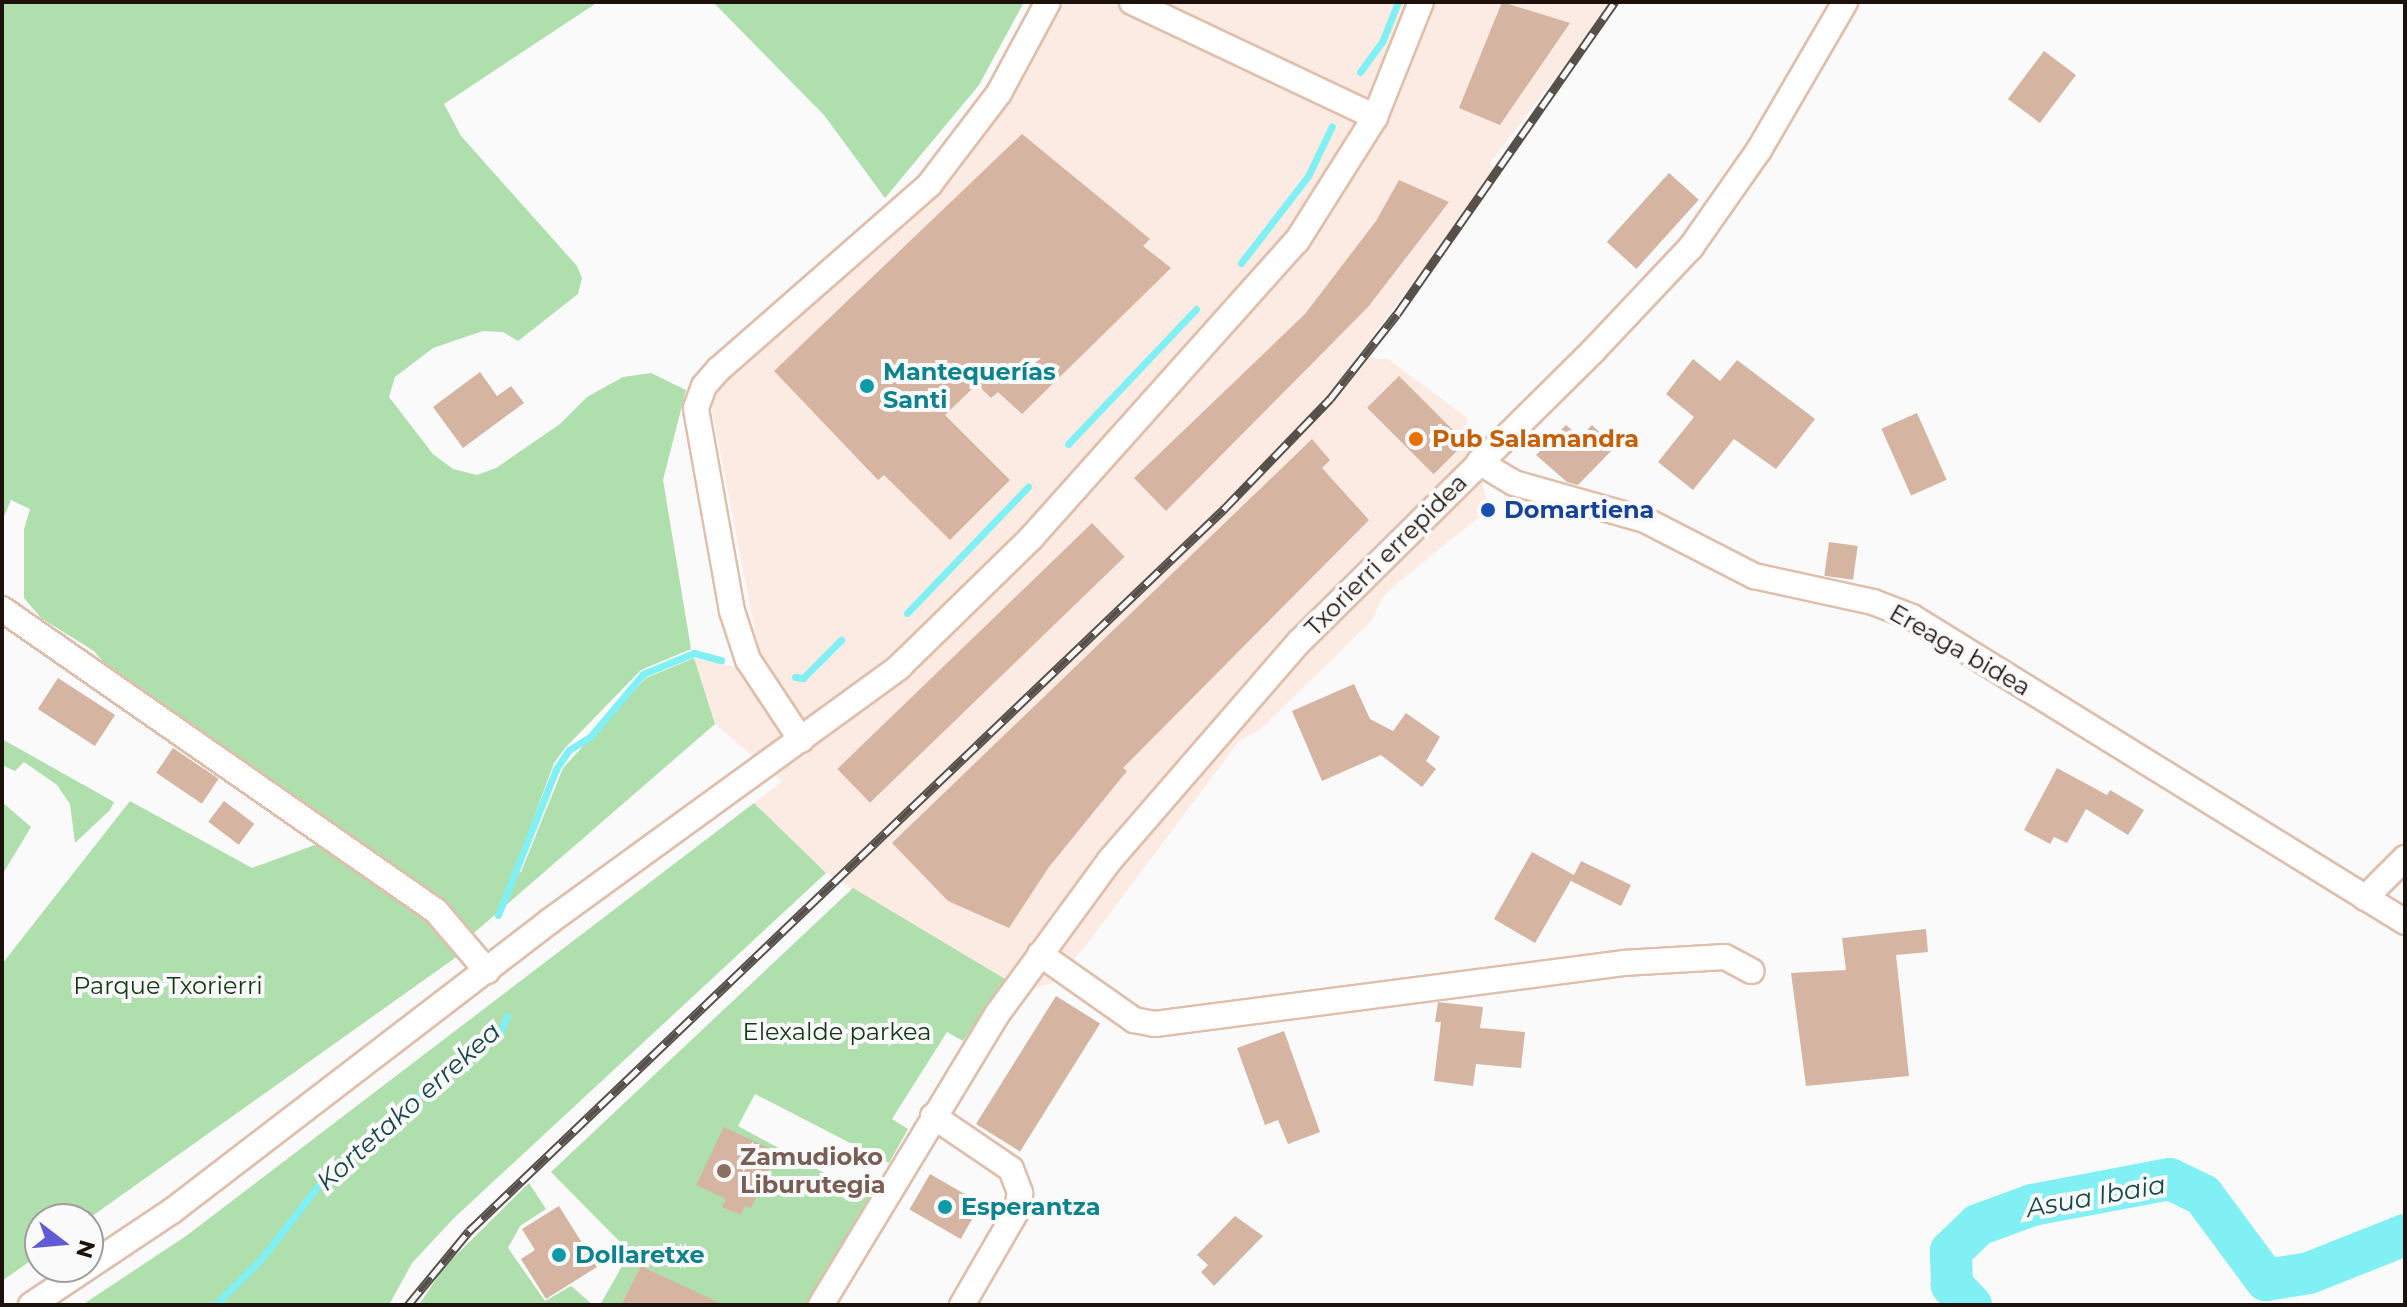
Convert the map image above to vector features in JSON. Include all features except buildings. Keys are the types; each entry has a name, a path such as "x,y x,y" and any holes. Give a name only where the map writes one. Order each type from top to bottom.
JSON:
{"street":[{"path":"801,740 748,660 732,611 696,408 704,386 719,369 929,185 999,93 1048,2"},
{"path":"1132,2 1375,117"},
{"path":"31,1305 172,1211 487,971 899,667 1031,538 1297,241 1375,117 1421,2"},
{"name":"Txorierri errepidea","path":"821,1305 933,1116 1040,954 1110,860 1234,712 1691,247 1759,150 1845,2"},
{"name":"Ereaga bidea","path":"1479,462 1514,483 1645,520 1754,576 1873,602 1912,617 2405,922"},
{"path":"2,609 436,911 487,971"},
{"path":"2365,898 2405,858"},
{"path":"1040,954 1134,1020 1155,1024 1623,963 1725,957 1751,971"},
{"path":"933,1116 1011,1169 1020,1193 1016,1212 962,1305"}],"shaded area":[{"path":"1060,2 1613,2 1490,163 1498,172 1355,359 1388,359 1466,417 1489,509 1400,581 1382,598 1372,620 1261,729 1239,741 1084,948 1052,983 1035,988 1004,980 826,873 754,803 782,781 715,724 694,658 777,676 760,656 709,395 846,271"}],"green space":[{"path":"2,2 598,2 444,104 461,136 577,266 582,278 578,294 518,341 503,332 483,331 433,348 395,377 389,397 433,454 453,469 477,475 496,468 560,424 587,397 623,377 651,373 686,390 663,480 691,649 641,670 565,748 554,763 514,871 521,872 563,768 646,678 694,658 715,724 467,939 115,677 94,651 41,618 24,598 24,529 30,509 11,500 2,521"},
{"path":"713,2 1024,2 979,85 885,198 824,115"},
{"path":"2,739 114,802 110,810 75,843 70,804 57,785 24,762 15,771 2,765"},
{"name":"Parque Txorierri","path":"130,801 252,868 323,842 441,926 462,953 104,1208 104,1203 24,1203 24,1265 2,1281 2,964"},
{"path":"2,802 31,827 2,875"},
{"path":"754,803 826,873 454,1218 412,1263 389,1305 82,1305 186,1236"},
{"name":"Elexalde parkea","path":"853,888 1005,979 963,1041 947,1032 892,1119 908,1129 889,1163 755,1094 738,1126 870,1198 806,1305 716,1305 641,1265 621,1305 600,1305 630,1252 551,1172"},
{"path":"529,1183 546,1209 520,1226 508,1248 545,1301 571,1286 593,1305 419,1305 444,1267"}],"waterway":[{"name":"Kortetako errekea","path":"1360,72 1382,42 1398,2"},
{"name":"Kortetako errekea","path":"1241,263 1308,176 1332,126"},
{"name":"Kortetako errekea","path":"1068,444 1196,309"},
{"name":"Kortetako errekea","path":"907,613 1028,487"},
{"name":"Kortetako errekea","path":"795,677 803,678 841,640"},
{"name":"Kortetako errekea","path":"498,915 556,769 569,750 590,737 643,674 694,653 721,660"},
{"name":"Kortetako errekea","path":"215,1305 262,1258 324,1178 368,1136 501,1031 507,1016"},
{"name":"Asua Ibaia","path":"1971,1305 1952,1285 1951,1251 1978,1225 2032,1205 2170,1179 2203,1195 2266,1280 2309,1273 2405,1235"}],"railway":[{"path":"408,1305 469,1231 1224,509 1330,399 1397,314 1615,2"}],"place":[{"name":"Mantequerías Santi","path":"867,386"},
{"name":"Pub Salamandra","path":"1416,439"},
{"name":"Domartiena","path":"1488,510"},
{"name":"Zamudioko Liburutegia","path":"724,1171"},
{"name":"Esperantza","path":"945,1207"},
{"name":"Dollaretxe","path":"559,1255"}]}
